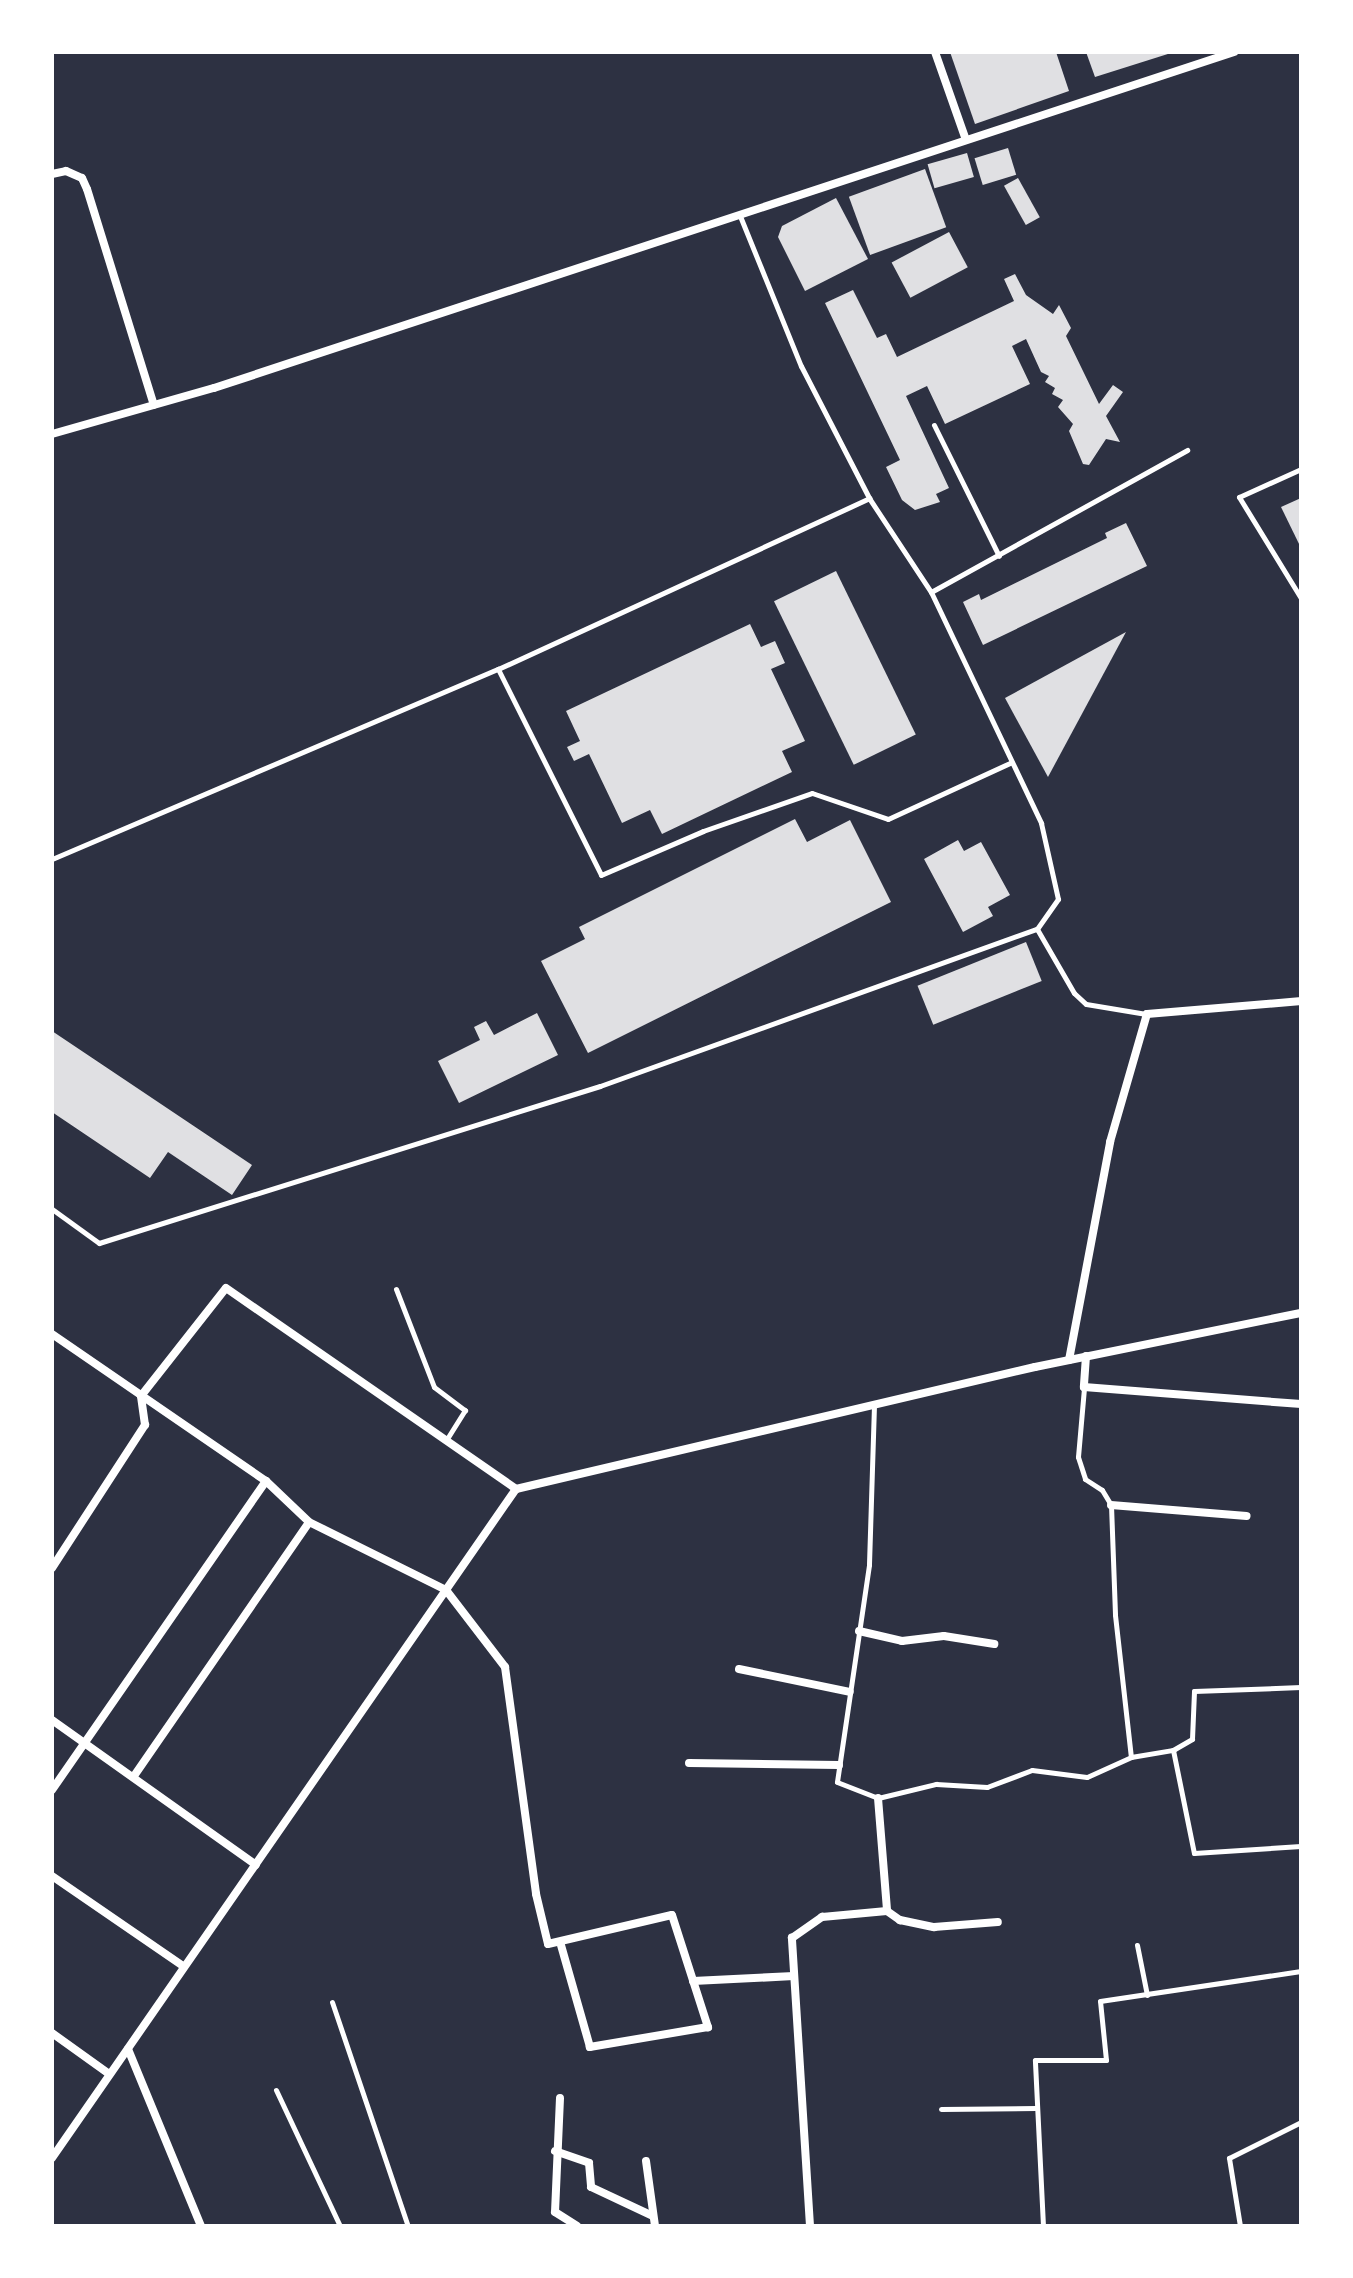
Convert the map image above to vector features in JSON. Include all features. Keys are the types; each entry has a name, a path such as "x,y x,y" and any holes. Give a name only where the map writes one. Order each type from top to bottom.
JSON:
{"street":[{"path":"935,52 966,140"},
{"path":"52,434 154,405 1234,52"},
{"path":"52,174 66,171 82,178 87,189 154,405"},
{"path":"1069,1360 1110,1142 1147,1014 1301,1001"},
{"path":"52,1568 145,1425 141,1396 226,1288 516,1489"},
{"path":"52,2158 516,1489 1086,1356 1301,1313"},
{"path":"52,1334 266,1481 309,1522 446,1590 505,1667 536,1894 548,1944 672,1915 708,2027 590,2047 560,1942"},
{"path":"1086,1356 1084,1387 1301,1404"},
{"path":"52,1790 266,1481"},
{"path":"1111,1505 1247,1516"},
{"path":"134,1776 309,1522"},
{"path":"859,1631 902,1641 944,1636 994,1644"},
{"path":"739,1669 850,1692"},
{"path":"52,1720 256,1865"},
{"path":"689,1763 839,1765"},
{"path":"878,1798 887,1911"},
{"path":"52,1876 183,1966"},
{"path":"810,2226 792,1938 822,1917 887,1911 900,1920 934,1927 998,1922"},
{"path":"693,1981 794,1976"},
{"path":"52,2033 109,2074"},
{"path":"128,2049 201,2226"},
{"path":"560,2098 555,2151 555,2212 577,2226"},
{"path":"555,2151 589,2163 591,2187 654,2221"},
{"path":"646,2161 654,2221"}],"lane":[{"path":"52,1209 99,1243 600,1086 1037,929 1058,899 1041,823 931,592 869,498 801,366 740,215"},
{"path":"934,425 999,556"},
{"path":"931,592 1187,450"},
{"path":"1301,469 1239,497 1301,598"},
{"path":"52,859 498,669 869,498"},
{"path":"498,669 601,875 703,831 812,793 888,819 1012,762"},
{"path":"1037,929 1086,1004 1147,1014"},
{"path":"396,1289 434,1387 465,1410 446,1440"},
{"path":"1084,1387 1078,1457 1085,1479 1102,1490 1111,1505 1115,1615 1131,1757"},
{"path":"874,1405 869,1565 837,1782 878,1798 936,1784 987,1787 1032,1770 1087,1777 1131,1757 1173,1750 1192,1739 1194,1691 1301,1687"},
{"path":"1173,1750 1194,1853 1301,1846"},
{"path":"1137,1945 1147,1995"},
{"path":"1043,2226 1035,2060 1106,2060 1100,2001 1301,1971"},
{"path":"332,2002 408,2226"},
{"path":"276,2090 340,2226"},
{"path":"941,2109 1036,2108"},
{"path":"1240,2226 1229,2158 1301,2122"}],"building":[{"path":"950,52 1056,52 1069,91 975,124"},
{"path":"1086,52 1171,52 1171,53 1095,77"},
{"path":"1008,148 1016,175 983,185 975,158"},
{"path":"967,153 974,177 934,188 928,164"},
{"path":"925,169 946,227 870,255 849,197"},
{"path":"1018,178 1040,217 1026,225 1004,186"},
{"path":"836,198 868,259 805,291 778,237 782,226"},
{"path":"949,232 968,267 910,298 892,263"},
{"path":"1015,274 1026,295 1053,314 1059,305 1071,328 1066,336 1099,404 1113,385 1123,392 1106,416 1120,442 1106,439 1089,465 1083,464 1069,431 1073,424 1058,407 1063,400 1052,394 1055,388 1045,382 1049,376 1041,372 1026,339 1012,346 1030,384 945,424 927,386 906,396 949,488 936,494 940,502 915,510 902,500 886,467 900,460 825,303 853,290 877,338 886,334 897,357 1014,301 1004,279"},
{"path":"1301,498 1301,548 1281,507"},
{"path":"1126,523 1147,566 983,645 963,602 979,594 981,600 1107,538 1105,533"},
{"path":"836,571 916,735 854,765 774,601"},
{"path":"750,624 761,647 775,641 785,663 771,669 805,741 782,751 792,772 662,834 650,810 622,823 589,754 574,761 567,747 580,741 566,711"},
{"path":"1126,632 1048,777 1005,698"},
{"path":"795,819 807,842 850,820 891,902 588,1053 541,961 585,939 579,927"},
{"path":"958,840 964,851 981,842 1010,895 988,907 993,916 963,932 924,859"},
{"path":"1026,942 1042,981 933,1025 918,986"},
{"path":"537,1013 558,1055 459,1103 438,1061 480,1040 474,1027 486,1021 494,1035"},
{"path":"52,1031 252,1165 232,1195 168,1152 150,1178 52,1112"}]}
